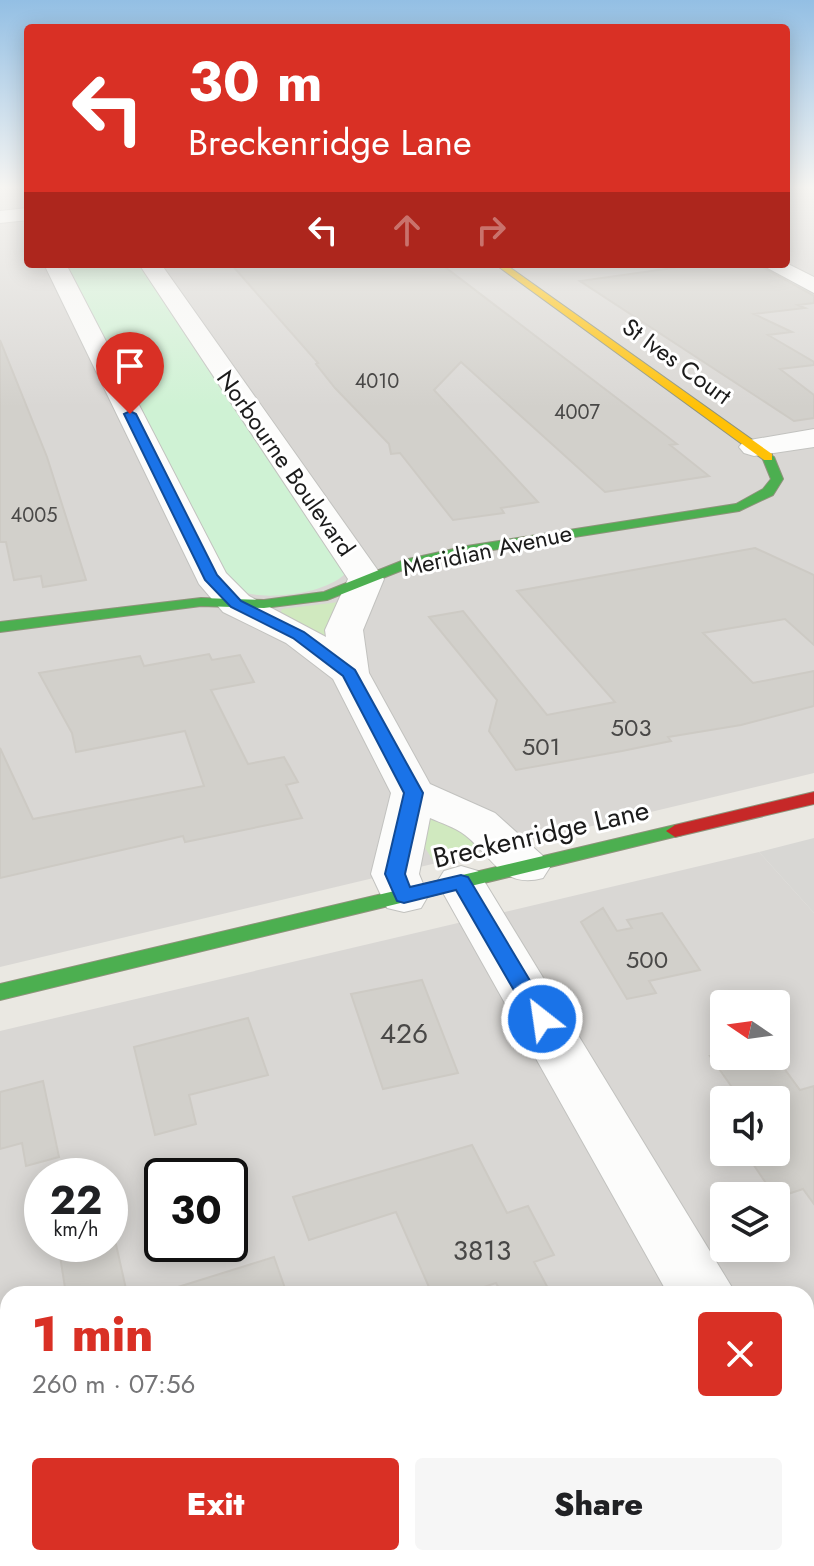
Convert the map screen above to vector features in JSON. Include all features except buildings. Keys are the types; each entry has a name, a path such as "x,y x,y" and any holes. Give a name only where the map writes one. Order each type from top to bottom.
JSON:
{"street":[{"name":"Norbourne Boulevard","path":"57,268 211,577 236,604 299,635 349,673"},
{"name":"Norbourne Boulevard","path":"153,268 366,579 344,630 349,673 413,793"},
{"name":"St Ives Court","path":"505,268 769,458 777,479"},
{"path":"779,268 814,286"},
{"path":"754,447 814,438"},
{"name":"Meridian Avenue","path":"0,627 174,604 236,604 327,596 409,563 467,550 739,507 768,492 777,479"},
{"path":"404,896 395,874 413,793 479,823 526,867"},
{"name":"Breckenridge Lane","path":"0,992 814,798"},
{"path":"461,882 698,1286"}],"shaded area":[{"path":"0,261 24,261 24,268 790,268 790,261 814,261 814,773 0,967"},
{"path":"814,838 814,913 759,852"},
{"path":"759,852 814,913 814,1286 0,1286 0,1031"}],"green space":[{"path":"65,268 145,268 344,566 345,574 312,590 270,596 243,592 226,578"},
{"path":"339,602 327,635 323,636 280,615 282,609"},
{"path":"432,818 469,835 476,844 476,853 434,862 422,843 428,820"}],"traffic: fast":[{"path":"0,627 201,602 264,604 327,596 409,563 467,550 739,507 768,492 777,479 768,457"},
{"path":"0,992 675,831"}],"traffic: slow":[{"path":"505,268 768,457"}],"traffic: jam":[{"path":"675,831 814,798"}],"route":[{"path":"130,414 211,577 236,604 299,635 349,673 413,793 395,874 404,896 461,882 542,1019"}]}
